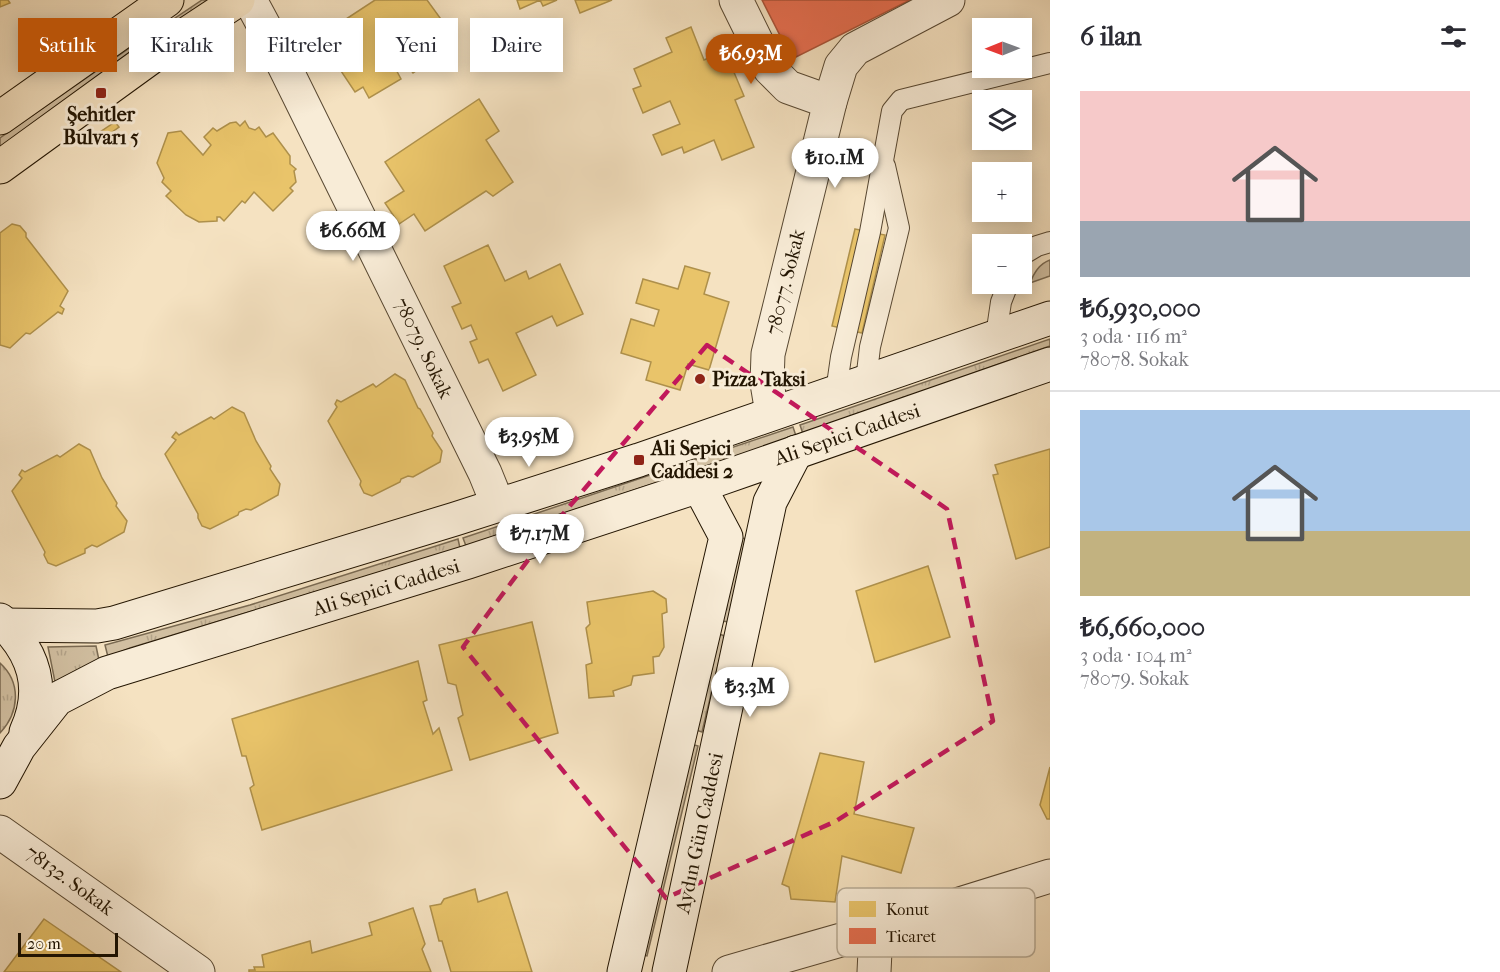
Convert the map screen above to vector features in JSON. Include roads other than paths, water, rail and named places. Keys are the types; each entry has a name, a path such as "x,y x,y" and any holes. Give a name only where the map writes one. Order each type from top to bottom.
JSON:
{"main road":[{"path":"0,118 167,0"},
{"path":"0,167 153,56 238,0"},
{"name":"78079. Sokak","path":"250,0 485,473 498,505"},
{"path":"736,0 770,69 788,87 830,102"},
{"name":"78077. Sokak","path":"772,413 766,383 768,354 830,102 841,66 855,49 948,0"},
{"path":"2,623 98,626 114,623 639,460 1050,318"},
{"name":"Ali Sepici Caddesi","path":"0,782 10,755 57,699 107,673 468,562 699,486 1050,364"},
{"name":"Aydın Gün Caddesi","path":"669,972 770,502 796,452"},
{"name":"Aydın Gün Caddesi","path":"624,972 726,537 699,486"},
{"path":"2,623 19,639 28,654 34,673 36,697 31,721 10,755"},
{"name":"78132. Sokak","path":"0,832 198,972"},
{"path":"1011,888 1050,876"},
{"path":"729,972 837,941"},
{"path":"874,972 875,957"}],"lane":[{"path":"851,386 841,357 870,232 892,111 902,100 1050,63"},
{"path":"851,386 870,347 899,228 883,158"},
{"path":"1032,249 1050,243"},
{"path":"996,336 1004,294"}],"place":[{"name":"Şehitler Bulvarı 5","path":"101,93"},
{"name":"Pizza Taksi","path":"700,379"},
{"name":"Ali Sepici Caddesi 2","path":"639,460"}]}
